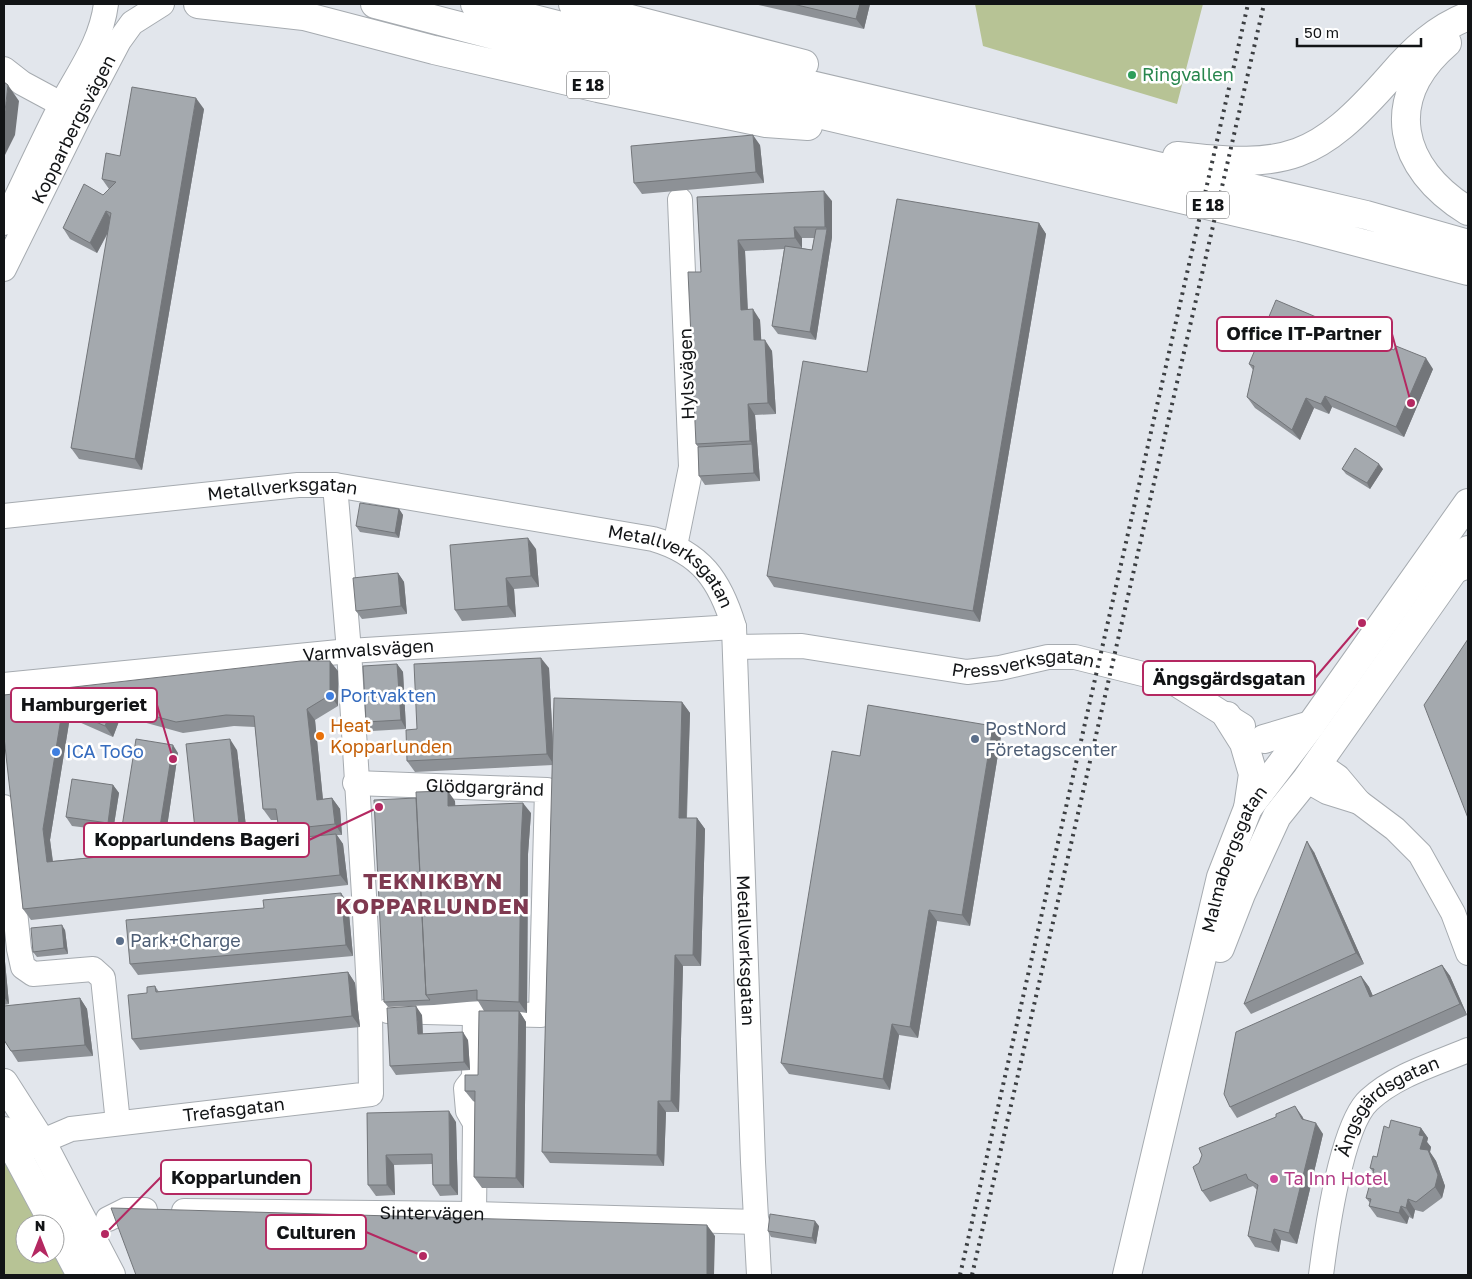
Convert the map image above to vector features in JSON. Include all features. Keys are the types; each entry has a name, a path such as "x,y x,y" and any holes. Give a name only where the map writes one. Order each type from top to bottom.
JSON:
{"main road":[{"name":"E 18","path":"198,4 304,16 434,50 766,123 842,127 897,133"},
{"name":"E 18","path":"375,4 613,66 1300,227 1468,272"},
{"name":"E 18","path":"474,4 588,33 1135,160 1395,223 1468,244"},
{"name":"E 18","path":"573,4 790,60 882,88 923,110"},
{"name":"E 18","path":"1135,160 1166,154 1260,162 1276,160 1308,150 1344,127 1405,58 1433,34 1468,16"},
{"path":"1468,31 1446,43 1424,65 1411,90 1406,115 1408,141 1417,165 1438,188 1468,211"},
{"name":"Malmabergsgatan","path":"1127,1275 1221,877 1248,808 1289,755 1467,509"},
{"name":"Malmabergsgatan","path":"1142,1275 1214,967 1226,930 1277,816 1312,772 1464,561"},
{"path":"1227,716 1244,743 1253,774 1248,808"},
{"path":"1264,739 1310,725"},
{"path":"1289,755 1312,772"},
{"path":"4,1084 21,1142 50,1214"},
{"path":"21,1142 110,1275"},
{"path":"65,1244 81,1275"}],"street":[{"name":"Kopparbergsvägen","path":"4,269 104,25 106,4"},
{"name":"Kopparbergsvägen","path":"4,223 71,109 132,23 162,4"},
{"path":"4,69 22,83 71,109"},
{"name":"Hylsvägen","path":"675,546 691,467 680,200"},
{"name":"Metallverksgatan","path":"4,516 298,485 335,485 653,539 675,546 695,559 717,584 728,606 734,637 753,1162 759,1275"},
{"path":"335,485 349,651 355,783 370,1010"},
{"name":"Varmvalsvägen","path":"4,685 349,651 734,637"},
{"name":"Pressverksgatan","path":"734,637 967,672 1000,668 1048,657 1075,657 1171,681 1289,755"},
{"path":"1312,772 1327,792 1359,802 1395,829 1420,854 1453,913 1468,953"},
{"name":"Glödgargränd","path":"355,783 547,790 541,1015 370,1010"},
{"path":"4,807 19,949 23,967 33,974 93,969 103,978 118,1122"},
{"name":"Trefasgatan","path":"21,1142 71,1129 118,1122 371,1094 370,1010"},
{"path":"474,1214 475,1122 468,1111 466,1088 474,1078 475,1014"},
{"name":"Ängsgärdsgatan","path":"1321,1275 1333,1207 1348,1141 1357,1116 1368,1101 1400,1078 1468,1050"},
{"name":"Sintervägen","path":"108,1219 126,1210 474,1214 757,1222"}],"green space":[{"name":"Ringvallen","path":"975,4 1203,4 1177,104 983,46"},
{"path":"4,1154 37,1214 15,1214 15,1264 60,1264 65,1275 4,1275"}],"building":[{"path":"793,4 860,4 856,19"},
{"path":"4,82 8,85 4,120"},
{"path":"132,87 196,98 135,459 71,448 111,213 106,211 90,243 63,228 84,184 103,195 116,182 102,179 106,153 120,156"},
{"path":"753,135 756,172 634,183 631,146"},
{"path":"824,191 825,227 794,227 795,238 738,240 741,310 753,309 754,340 765,340 768,403 748,404 750,441 696,444 688,272 701,272 697,197"},
{"path":"897,199 1039,223 973,611 767,576 803,361 867,372"},
{"path":"816,229 827,229 810,332 772,326 785,246 812,250"},
{"path":"1276,300 1394,350 1396,346 1426,358 1396,427 1325,396 1321,404 1306,398 1292,430 1247,397 1254,366 1249,364"},
{"path":"752,444 754,473 699,476 698,447"},
{"path":"1355,448 1379,464 1367,483 1342,469"},
{"path":"360,503 399,509 395,533 356,526"},
{"path":"528,538 531,576 506,578 508,606 455,610 450,545"},
{"path":"398,573 401,606 356,611 353,578"},
{"path":"1468,639 1468,818 1424,705"},
{"path":"541,658 547,754 407,761 406,730 417,729 414,664"},
{"path":"301,661 330,661 330,695 307,709 317,800 332,798 335,824 279,830 276,809 263,809 254,716 226,715 176,722 113,705 105,726 71,711 62,712 43,829 47,862 336,834 340,875 23,909 4,737 4,695"},
{"path":"397,664 401,720 366,722 363,666"},
{"path":"554,698 682,702 679,818 697,818 693,955 675,955 671,1101 658,1101 657,1155 542,1152"},
{"path":"868,705 993,726 962,915 929,910 910,1027 892,1024 883,1079 781,1063 832,751 860,756"},
{"path":"136,739 173,745 158,839 121,833"},
{"path":"230,739 239,824 195,829 186,744"},
{"path":"72,779 113,785 108,823 66,817"},
{"path":"448,791 448,806 523,803 519,1002 477,1000 477,990 426,995 416,792"},
{"path":"416,798 426,995 430,1000 384,1002 374,800"},
{"path":"1307,841 1356,953 1244,1004"},
{"path":"341,893 346,945 130,964 126,920 264,908 263,900"},
{"path":"62,925 64,948 33,952 31,928"},
{"path":"1442,965 1460,1004 1230,1107 1224,1094 1236,1032 1361,976 1370,997"},
{"path":"348,972 352,1016 132,1039 128,995 147,993 147,987 155,986 156,992"},
{"path":"80,998 85,1045 11,1051 4,1040 4,1006"},
{"path":"416,1006 418,1034 463,1032 464,1062 390,1066 387,1008"},
{"path":"479,1011 519,1011 516,1178 474,1177 475,1091 465,1091 465,1075 478,1075"},
{"path":"1295,1106 1302,1119 1316,1123 1289,1233 1274,1229 1271,1242 1248,1236 1258,1185 1248,1179 1246,1174 1202,1191 1193,1167 1199,1163 1202,1155 1199,1148 1276,1117 1276,1114"},
{"path":"449,1111 450,1185 433,1185 432,1154 386,1155 387,1185 368,1185 367,1113"},
{"path":"1391,1120 1421,1128 1419,1135 1424,1136 1420,1149 1428,1150 1438,1175 1435,1187 1416,1202 1408,1199 1406,1208 1401,1206 1399,1213 1369,1206 1371,1199 1366,1198 1374,1169 1370,1168 1373,1156 1377,1157 1384,1126 1389,1128"},
{"path":"111,1208 707,1225 707,1275 136,1275"},
{"path":"770,1214 815,1221 812,1238 768,1231"}],"railway":[{"path":"960,1275 1248,4"},
{"path":"972,1275 1264,4"}],"place":[{"name":"Ringvallen","path":"1132,75"},
{"name":"Office IT-Partner","path":"1411,403"},
{"name":"Ängsgärdsgatan","path":"1362,623"},
{"name":"Portvakten","path":"330,696"},
{"name":"Heat Kopparlunden","path":"320,736"},
{"name":"PostNord Företagscenter","path":"975,739"},
{"name":"ICA ToGo","path":"56,752"},
{"name":"Hamburgeriet","path":"173,759"},
{"name":"Kopparlundens Bageri","path":"379,807"},
{"name":"Park+Charge","path":"120,941"},
{"name":"Ta Inn Hotel","path":"1274,1179"},
{"name":"Kopparlunden","path":"105,1234"},
{"name":"Culturen","path":"423,1256"}],"district":[{"name":"TEKNIKBYN KOPPARLUNDEN","path":"433,894"}]}
